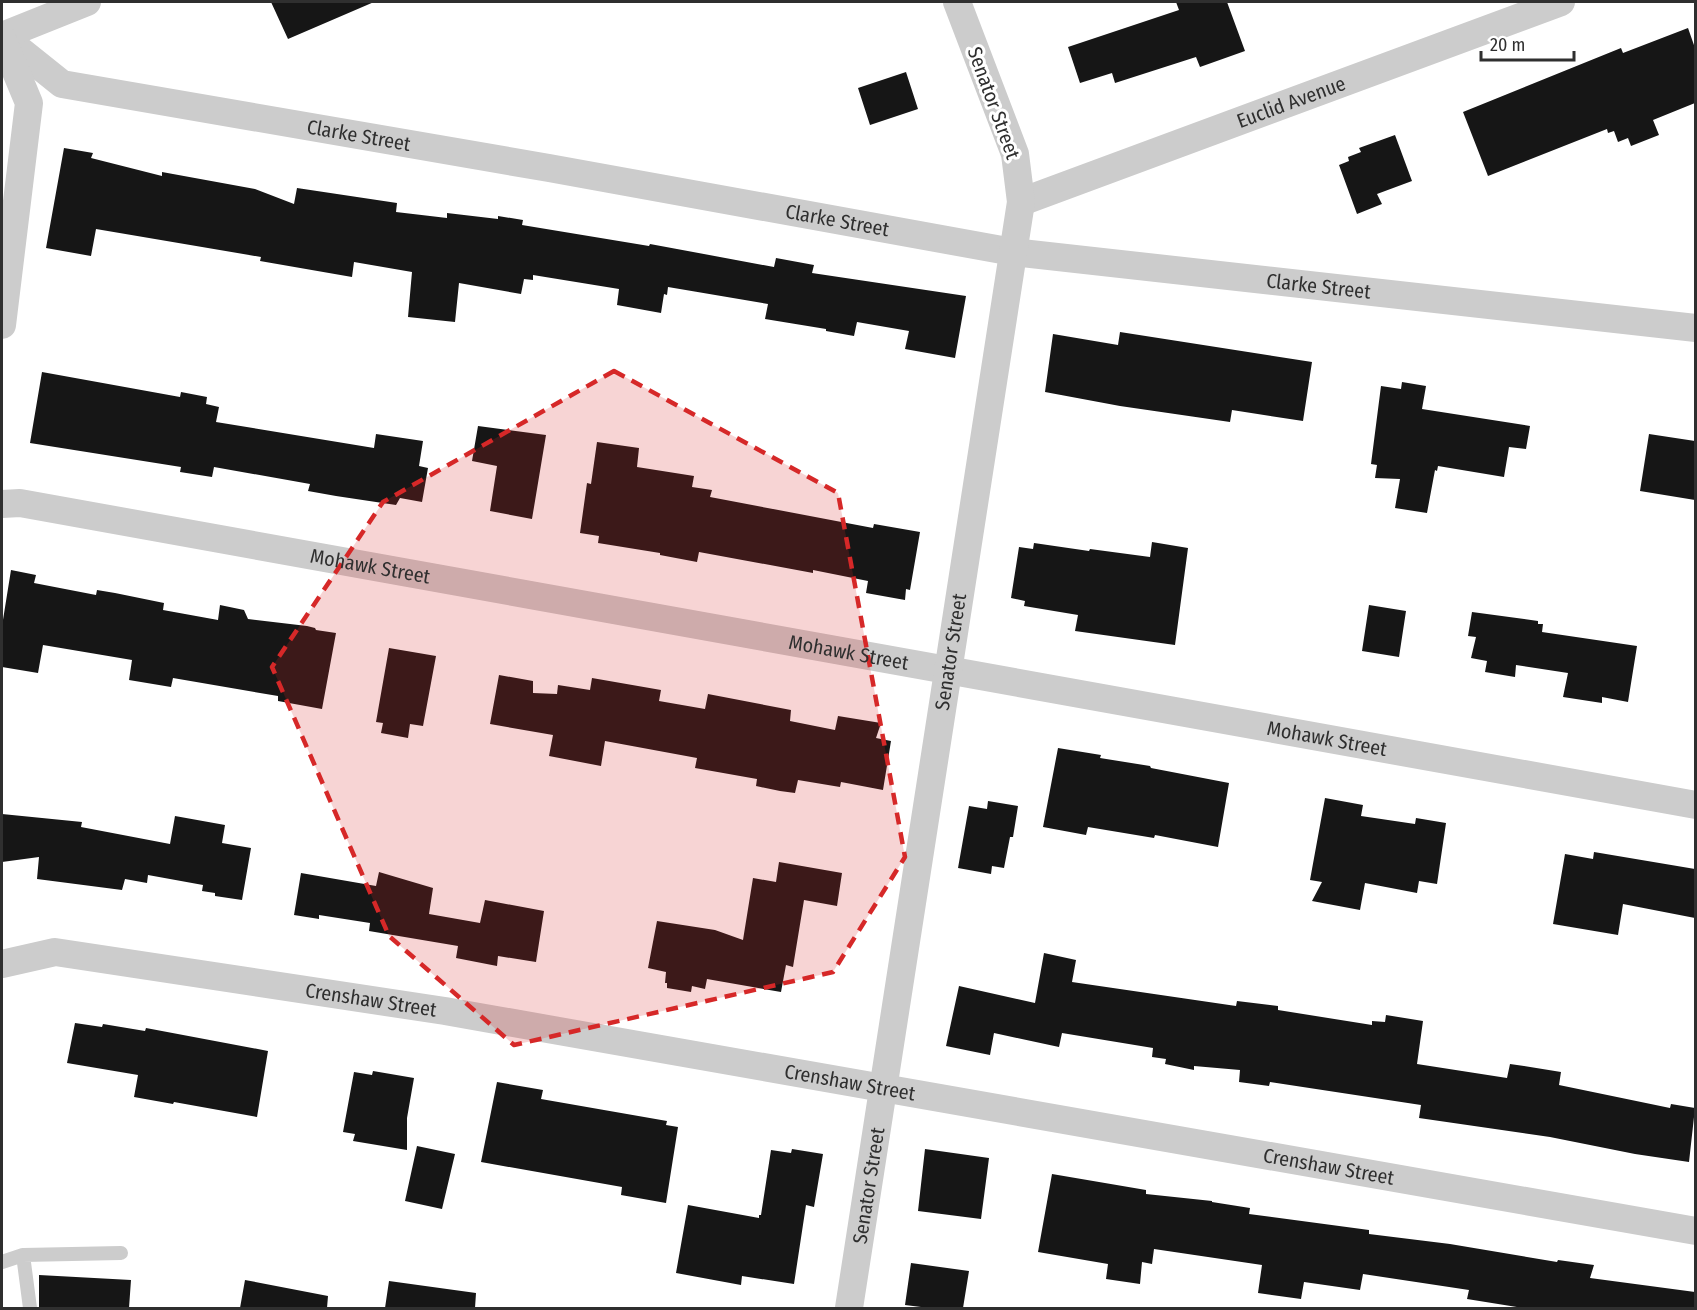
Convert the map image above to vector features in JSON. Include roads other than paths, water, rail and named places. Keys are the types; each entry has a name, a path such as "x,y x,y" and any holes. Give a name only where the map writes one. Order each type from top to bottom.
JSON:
{"street":[{"path":"2,325 29,103 2,36 87,2"},
{"name":"Senator Street","path":"849,1308 946,669 1021,202 1015,154 957,2"},
{"name":"Euclid Avenue","path":"1021,202 1561,2"},
{"name":"Clarke Street","path":"2,36 62,84 549,168 1013,252 1695,328"},
{"name":"Mohawk Street","path":"2,504 20,503 1695,804"},
{"name":"Crenshaw Street","path":"2,964 56,952 445,1011 1695,1231"}],"lane":[{"path":"2,1262 23,1256 121,1253"},
{"path":"23,1256 30,1308"}]}
